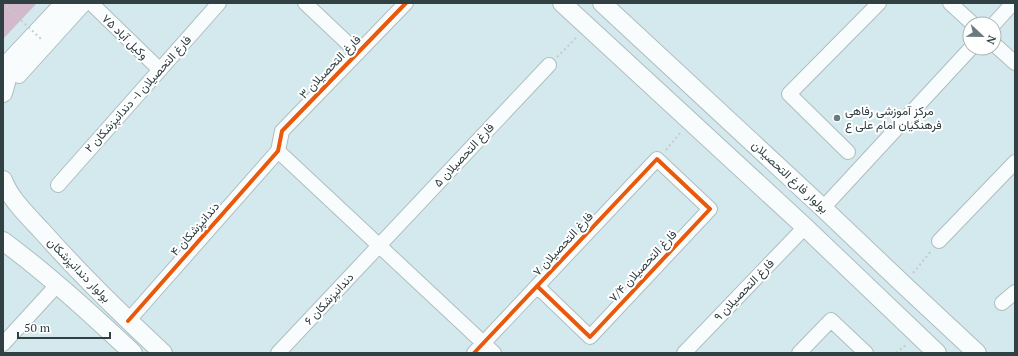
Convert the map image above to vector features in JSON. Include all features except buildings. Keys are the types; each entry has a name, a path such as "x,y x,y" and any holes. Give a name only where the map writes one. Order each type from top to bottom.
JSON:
{"highway":[{"path":"11,69 66,3"}],"main road":[{"path":"562,3 805,227 937,353"},
{"name":"بولوار فارغ التحصیلان","path":"602,3 977,353"},
{"path":"3,94 11,69"},
{"name":"بولوار دندانپزشکان","path":"4,185 74,266 128,321 163,353"},
{"path":"805,227 823,208"},
{"name":"بولوار دندانپزشکان","path":"3,241 58,284 133,353"}],"street":[{"path":"11,69 85,3"},
{"name":"وکیل آباد ۷۵","path":"91,3 160,70"},
{"name":"فارغ التحصیلان ۱- دندانپزشکان ۲","path":"58,185 219,3"},
{"path":"305,3 358,53"},
{"name":"فارغ التحصیلان ۳","path":"278,151 282,131 406,3"},
{"path":"848,152 789,94 879,3"},
{"path":"950,3 964,16"},
{"path":"1001,16 1013,3"},
{"path":"1002,51 1015,63"},
{"path":"823,208 964,56"},
{"name":"فارغ التحصیلان ۵","path":"379,246 549,65"},
{"path":"278,151 379,246 478,348 494,353"},
{"name":"دندانپزشکان ۴","path":"128,321 278,151"},
{"name":"فارغ التحصیلان ۷/۴","path":"537,286 590,337 710,209 657,159"},
{"name":"فارغ التحصیلان ۷","path":"478,348 657,159"},
{"path":"940,241 1015,162"},
{"name":"فارغ التحصیلان ۹","path":"684,353 805,227"},
{"name":"دندانپزشکان ۶","path":"278,353 379,246"},
{"path":"3,344 58,284"},
{"path":"1002,303 1015,292"},
{"path":"799,353 831,320 866,353"}],"path":[{"path":"3,3 41,39"},
{"path":"549,65 588,27"},
{"path":"657,159 690,122"},
{"path":"904,285 940,241"}],"shaded area":[{"path":"5,3 37,3 3,39 3,5"}],"cycle path":[{"path":"128,321 278,151 282,131 406,3"},
{"path":"474,353 657,159 710,209 590,337 537,286"}],"place":[{"name":"مرکز آموزشی رفاهی فرهنگیان امام علی ع","path":"837,118"}]}
